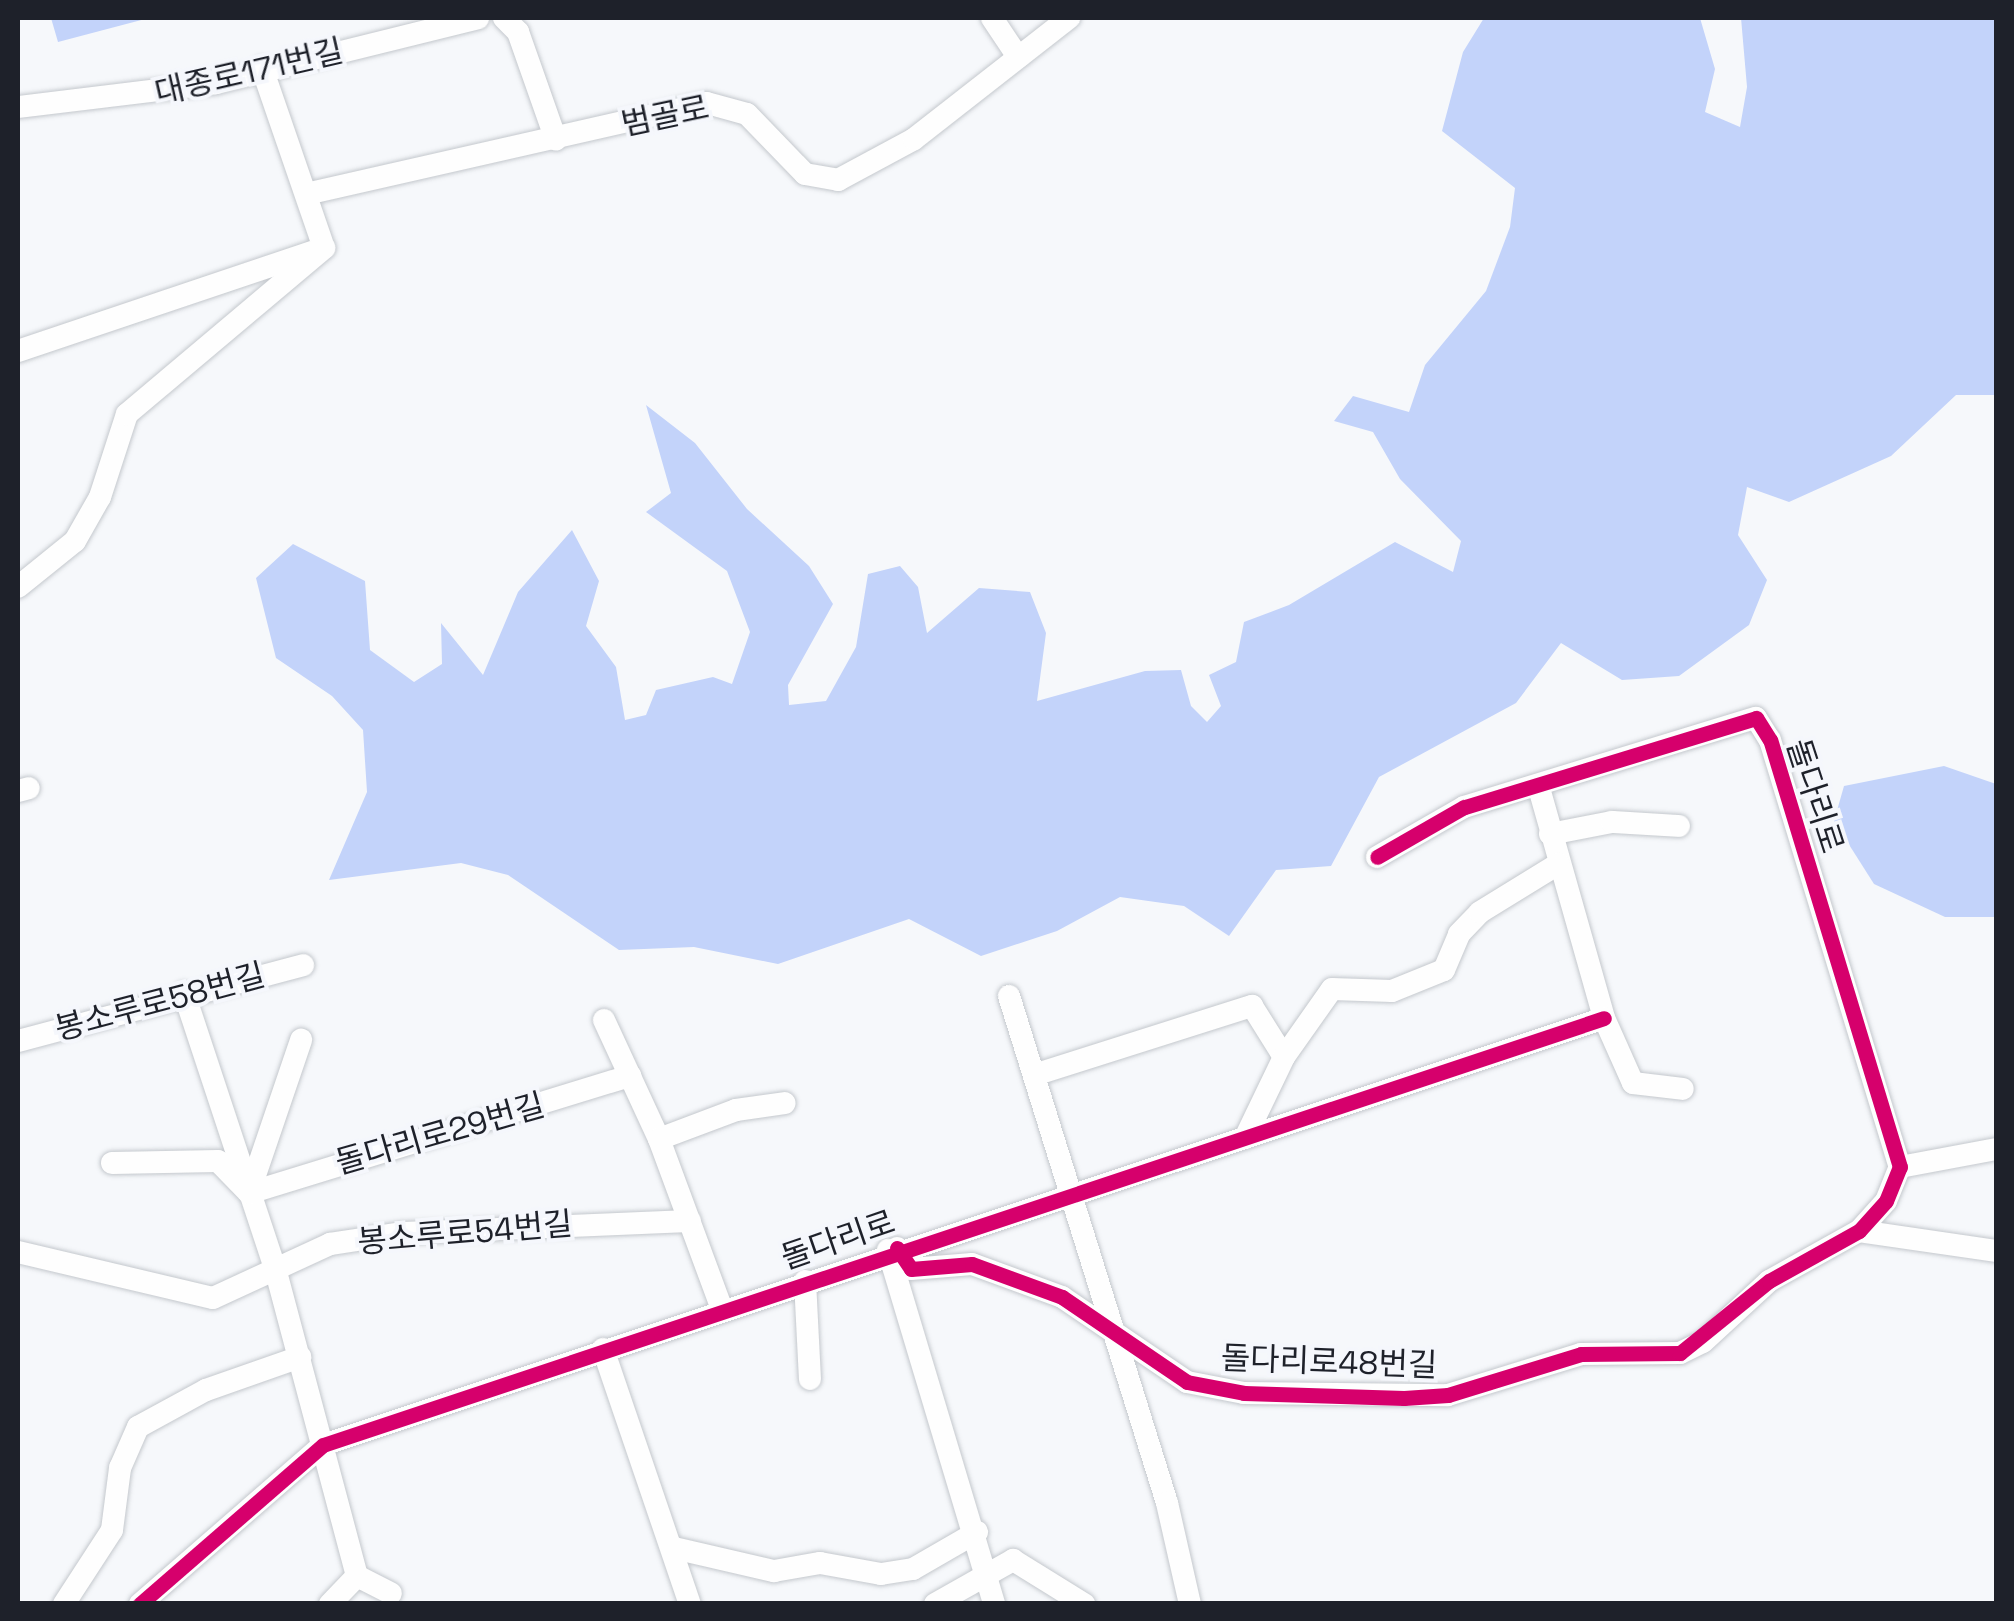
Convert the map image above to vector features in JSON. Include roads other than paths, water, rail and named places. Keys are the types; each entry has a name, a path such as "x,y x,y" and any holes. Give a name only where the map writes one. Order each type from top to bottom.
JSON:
{"street":[{"name":"대종로171번길","path":"18,107 126,100 478,18"},
{"path":"504,18 518,32 556,140"},
{"path":"992,18 1018,58"},
{"name":"범골로","path":"306,194 396,168 728,104 805,174 838,180 914,139 1069,18"},
{"path":"262,68 324,248"},
{"path":"18,351 324,248"},
{"path":"18,587 75,541 100,497 127,414 324,248"},
{"name":"돌다리로","path":"1377,857 1464,807 1538,788 1756,718 1770,740 1900,1166"},
{"path":"1538,788 1604,1018 1632,1083 1684,1088"},
{"path":"1550,834 1612,822 1679,826"},
{"path":"1245,1138 1284,1056 1332,989 1392,991 1444,970 1458,934 1480,912 1558,864"},
{"name":"봉소루로58번길","path":"18,1039 302,965"},
{"path":"184,994 275,1268 357,1576 391,1593"},
{"path":"1009,996 1106,1326 1166,1503 1190,1604"},
{"path":"1034,1075 1252,1006 1284,1056"},
{"name":"돌다리로","path":"140,1604 322,1446 893,1249 1070,1197 1604,1018"},
{"path":"604,1020 659,1139 722,1309"},
{"path":"249,1193 302,1040"},
{"name":"돌다리로29번길","path":"249,1193 630,1076"},
{"path":"659,1139 736,1110 785,1103"},
{"path":"1900,1166 1996,1150"},
{"path":"112,1163 218,1162 249,1193"},
{"name":"돌다리로48번길","path":"893,1249 911,1269 972,1264 1006,1273 1106,1326 1186,1382 1244,1393 1448,1396 1581,1354 1680,1354 1769,1281 1860,1230 1886,1201 1900,1166"},
{"name":"봉소루로54번길","path":"18,1252 213,1298 330,1244 403,1232 690,1221"},
{"path":"1860,1230 1996,1252 1996,1233"},
{"path":"893,1249 994,1604"},
{"name":"돌다리로","path":"805,1281 810,1378"},
{"path":"603,1349 690,1604"},
{"path":"64,1604 112,1530 120,1468 138,1427 206,1390 300,1357"},
{"path":"674,1548 774,1571 820,1563 881,1574 913,1569 976,1532"},
{"path":"935,1604 1013,1560 1084,1604"},
{"path":"330,1604 357,1576"}]}
